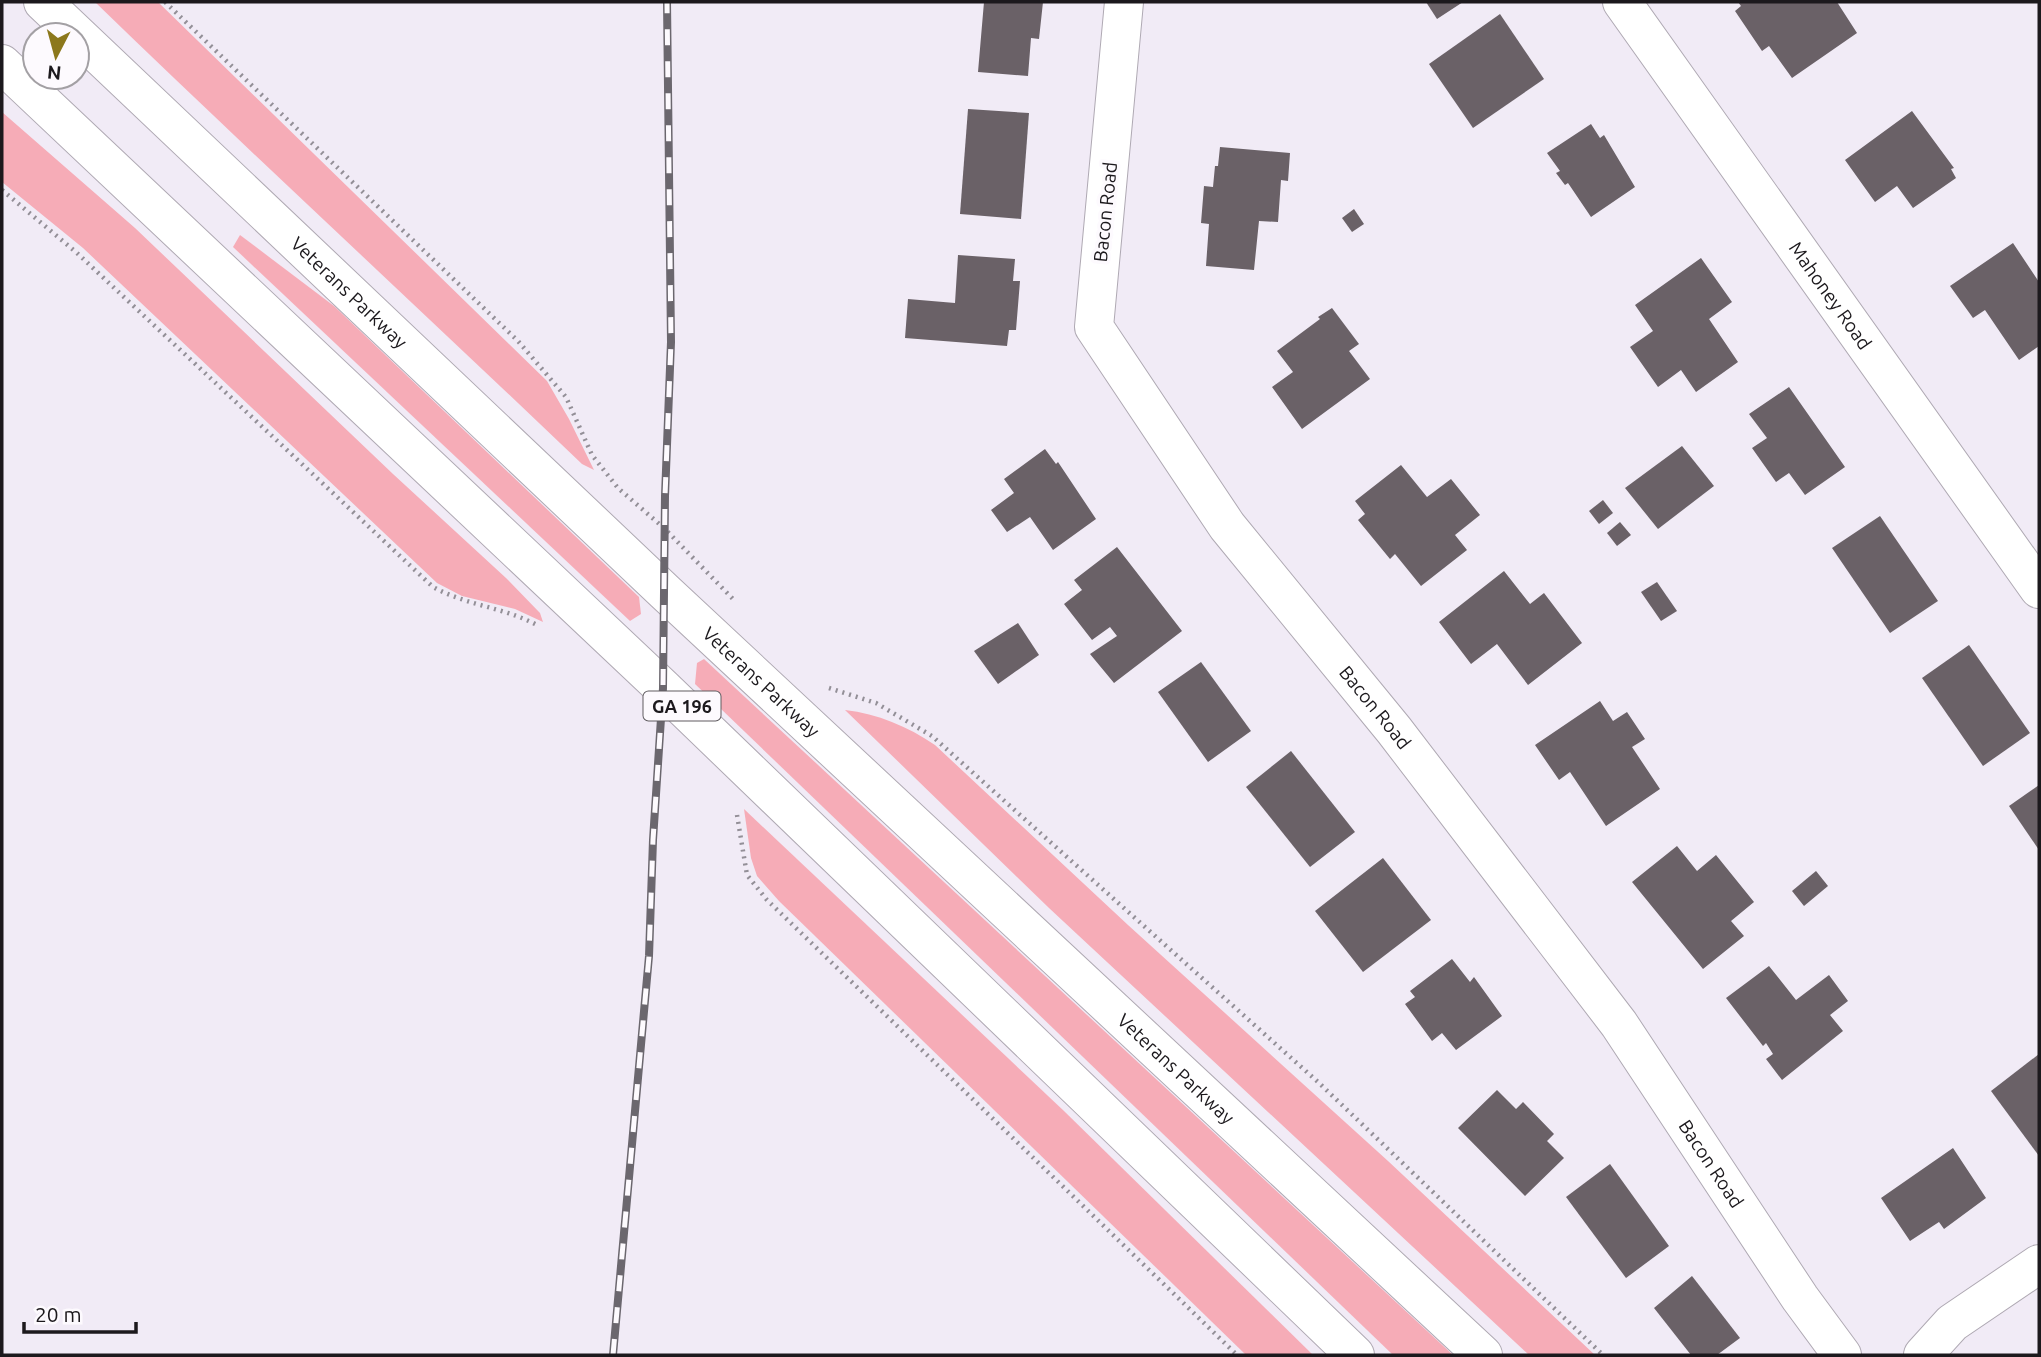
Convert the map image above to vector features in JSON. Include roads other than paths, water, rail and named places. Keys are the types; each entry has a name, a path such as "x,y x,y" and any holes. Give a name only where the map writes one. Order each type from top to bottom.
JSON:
{"main road":[{"name":"Veterans Parkway","path":"43,2 665,592 1483,1355"},
{"name":"Bacon Road","path":"1124,2 1094,327 1227,526 1394,730 1619,1024 1800,1298 1842,1355"},
{"name":"Mahoney Road","path":"1622,2 2039,589"},
{"name":"GA 196","path":"2,64 663,688 1355,1355"},
{"path":"1923,1355 1952,1323 2039,1264"}],"railway":[{"path":"613,1355 649,956 663,688 665,496 671,342 667,2"}]}
